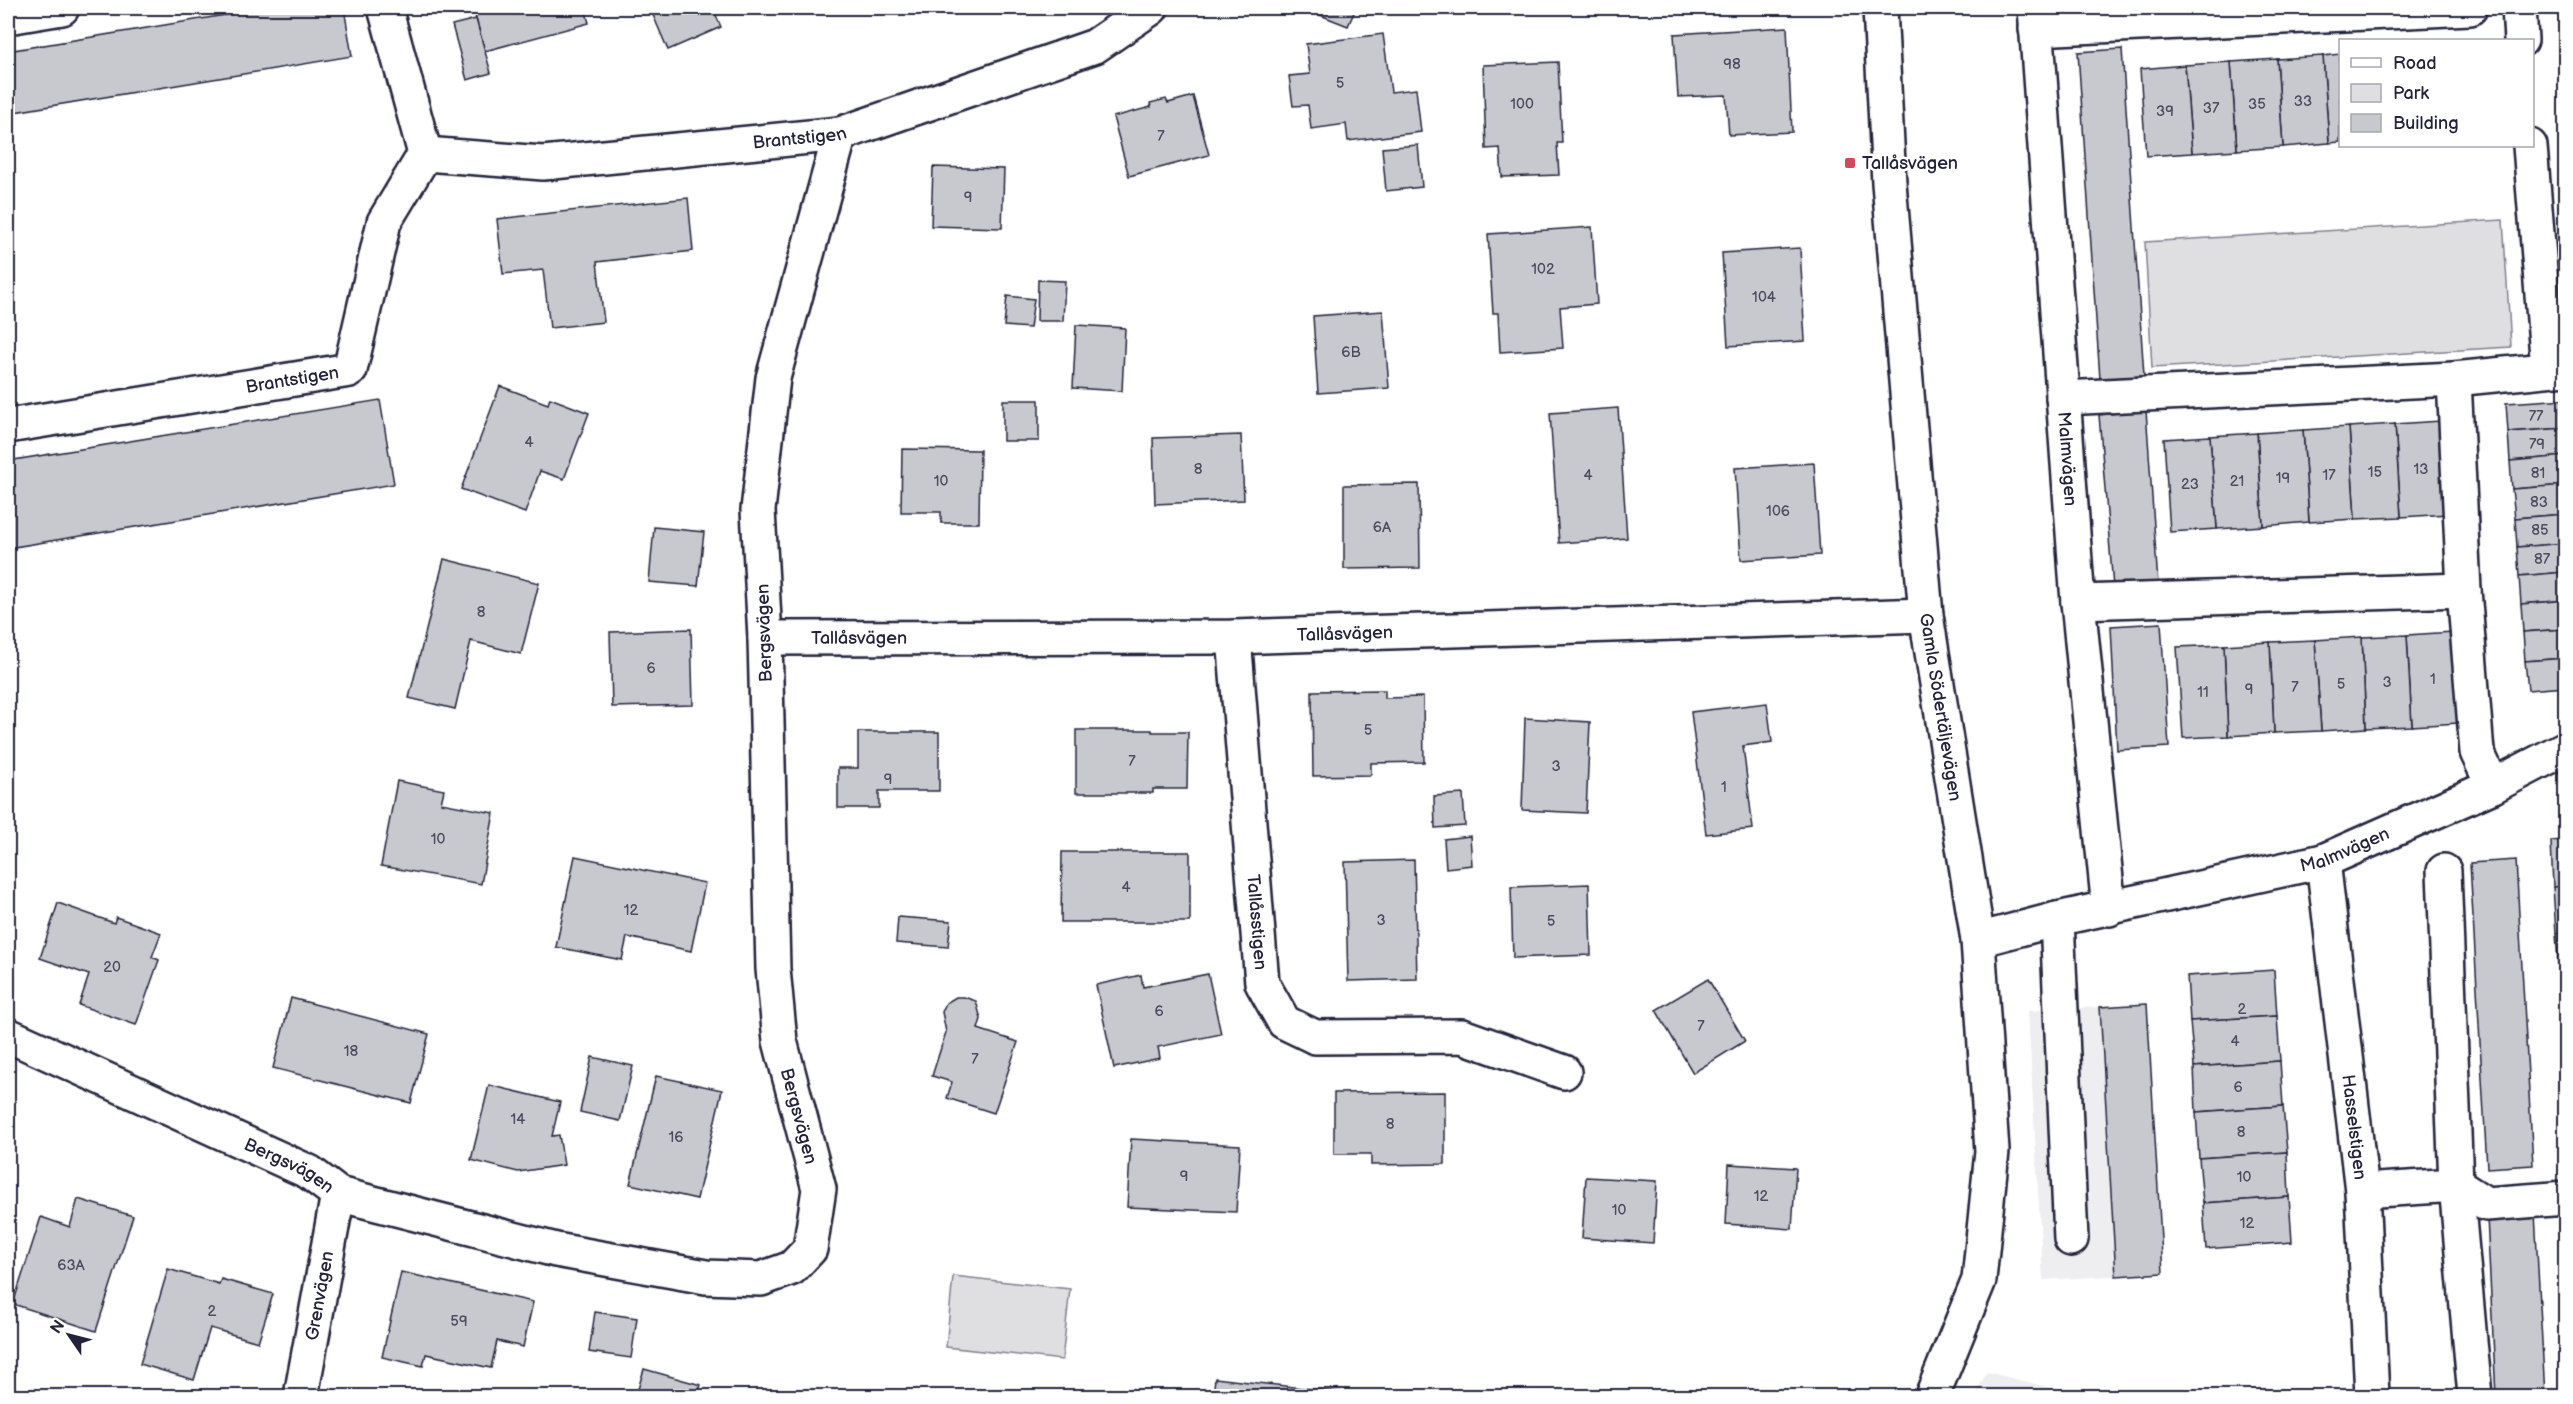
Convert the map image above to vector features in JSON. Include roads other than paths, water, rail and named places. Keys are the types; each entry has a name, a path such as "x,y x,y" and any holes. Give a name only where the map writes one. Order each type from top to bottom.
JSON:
{"street":[{"path":"8,17 62,8"},
{"path":"385,8 425,154"},
{"name":"Brantstigen","path":"8,426 350,370 384,222 425,154 543,163 840,134 1095,46 1151,8"},
{"name":"Gamla Södertäljevägen","path":"1880,8 1889,183 1926,615 1978,940 1992,1151 1979,1280 1932,1396"},
{"path":"2035,18 2470,8"},
{"path":"2519,8 2522,39"},
{"name":"Malmvägen","path":"2035,18 2078,602 2109,909"},
{"name":"Bergsvägen","path":"8,1035 309,1172 338,1194 556,1250 706,1277 761,1279 792,1268 810,1249 819,1189 780,1041 773,969 765,638 758,510 773,378 840,134"},
{"path":"2063,398 2454,379 2556,369 2530,147"},
{"path":"2454,379 2464,590 2476,752 2493,786"},
{"path":"2078,602 2464,590"},
{"name":"Tallåsvägen","path":"765,638 1234,637 1926,615"},
{"name":"Tallåsstigen","path":"1234,637 1262,984 1284,1022 1315,1037 1462,1035 1564,1072"},
{"name":"Malmvägen","path":"1978,940 2057,919 2323,861 2493,786 2565,748"},
{"name":"Hasselstigen","path":"2323,861 2362,1191 2372,1396"},
{"path":"2444,871 2456,1185 2475,1396"},
{"path":"2057,919 2071,1239"},
{"path":"2362,1191 2456,1185 2486,1204 2565,1198"},
{"name":"Grenvägen","path":"301,1396 338,1194"}],"place":[{"name":"Tallåsvägen","path":"1850,163"}]}
